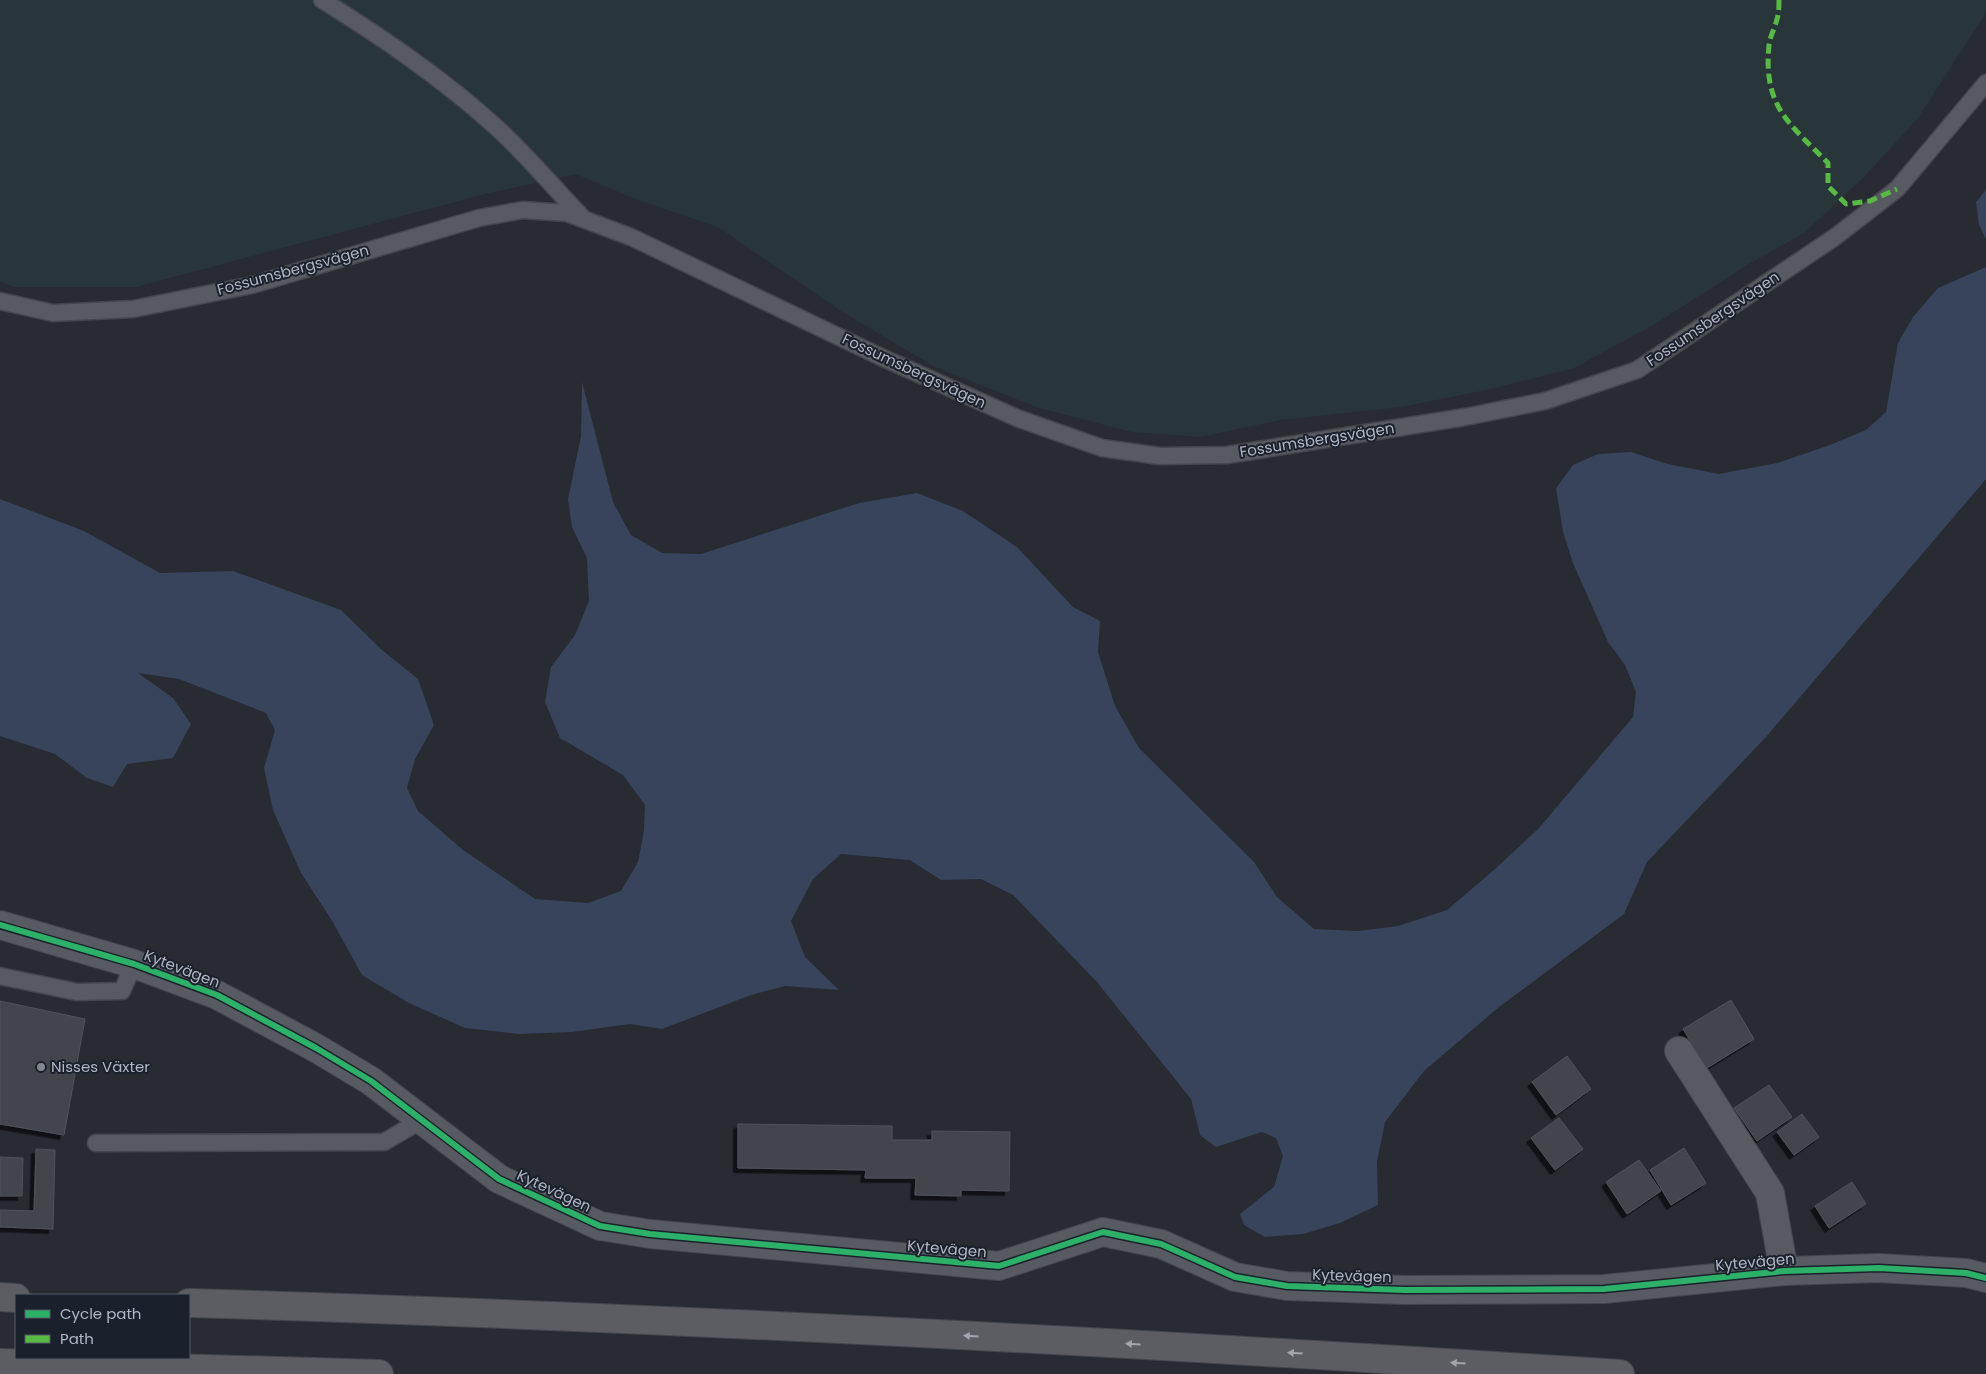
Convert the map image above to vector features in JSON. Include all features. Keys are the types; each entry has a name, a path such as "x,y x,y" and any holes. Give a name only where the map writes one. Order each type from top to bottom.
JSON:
{"highway":[{"path":"0,1297 15,1298"},
{"path":"190,1303 512,1313 1268,1351 1620,1374"},
{"path":"0,1363 379,1374"}],"street":[{"name":"Kytevägen","path":"0,924 134,964 217,995 316,1048 370,1081 420,1121 499,1179 564,1211 600,1226 650,1234 999,1266 1103,1232 1161,1244 1235,1277 1287,1286 1386,1290 1604,1289 1784,1271 1879,1268 1966,1273 1986,1278"},
{"name":"Kytevägen","path":"1679,1051 1770,1193 1784,1271"}],"lane":[{"name":"Fossumsbergsvägen","path":"322,0 391,43 445,84 497,128 584,219"},
{"name":"Fossumsbergsvägen","path":"0,301 53,313 133,309 252,284 479,218 522,210 567,213 631,237 880,356 1017,418 1102,448 1160,456 1227,455 1465,417 1545,401 1637,370 1835,237 1897,189 1986,83"},
{"path":"0,976 77,992 122,991 134,964"},
{"path":"96,1143 384,1142 420,1121"}],"shaded area":[{"path":"0,0 1986,0 1986,13 1918,118 1864,177 1804,233 1752,262 1655,324 1574,368 1486,390 1401,407 1280,420 1200,437 1132,432 1039,408 935,367 841,311 718,227 633,198 576,174 485,194 136,287 14,287 0,281"}],"water":[{"path":"1986,190 1986,239 1979,225 1976,202"},
{"path":"1986,267 1986,479 1766,737 1647,862 1624,914 1499,1007 1424,1071 1385,1122 1377,1162 1378,1205 1340,1223 1303,1234 1265,1237 1244,1225 1240,1214 1274,1187 1283,1156 1276,1138 1262,1132 1216,1147 1200,1135 1191,1099 1096,981 1013,895 981,879 941,880 910,860 841,854 813,879 791,921 805,957 839,990 785,986 751,995 662,1029 630,1024 572,1032 518,1034 465,1028 409,1003 362,975 331,919 301,873 273,810 264,768 275,730 266,713 179,679 138,673 173,698 191,724 173,758 127,764 113,787 87,778 55,754 0,736 0,499 84,531 160,573 233,571 341,610 382,650 418,679 434,725 415,759 407,788 418,811 463,850 535,899 588,903 621,891 638,862 644,831 645,805 623,775 560,738 545,702 551,667 575,635 589,601 587,558 572,527 568,499 581,436 582,382 613,502 631,535 662,553 701,554 859,503 917,493 963,511 1017,547 1073,607 1100,621 1098,652 1115,706 1139,748 1254,862 1277,897 1314,929 1358,931 1398,926 1447,910 1494,870 1539,828 1633,717 1636,692 1625,665 1608,642 1573,563 1563,532 1556,488 1573,465 1598,454 1631,452 1668,464 1719,474 1777,463 1830,445 1866,430 1886,412 1898,343 1913,317 1938,288"}],"building":[{"path":"1731,1000 1754,1039 1707,1068 1683,1029"},
{"path":"0,1001 85,1019 64,1135 0,1124"},
{"path":"1567,1056 1591,1089 1556,1115 1532,1082"},
{"path":"1769,1085 1792,1117 1757,1141 1734,1108"},
{"path":"1802,1114 1819,1137 1794,1155 1777,1132"},
{"path":"1559,1118 1583,1149 1555,1170 1531,1138"},
{"path":"738,1124 892,1126 892,1140 932,1140 932,1131 1010,1132 1009,1191 961,1190 961,1196 915,1195 916,1178 865,1178 866,1170 738,1168"},
{"path":"1684,1148 1706,1183 1671,1205 1650,1170"},
{"path":"36,1149 55,1150 53,1229 0,1227 0,1210 34,1211"},
{"path":"0,1157 23,1158 22,1196 0,1196"},
{"path":"1639,1160 1661,1191 1627,1214 1606,1182"},
{"path":"1852,1182 1866,1204 1829,1228 1815,1206"}],"marked path":[{"path":"1779,0 1778,17 1769,45 1768,66 1770,84 1782,112 1801,136 1828,163 1828,186 1846,204 1870,201 1897,189"}],"cycle path":[{"path":"0,925 134,964 217,995 316,1048 371,1081 499,1179 600,1226 650,1234 999,1266 1103,1232 1161,1244 1235,1277 1287,1286 1405,1290 1604,1289 1784,1271 1879,1268 1966,1273 1986,1278"}],"place":[{"name":"Nisses Växter","path":"41,1067"}]}
